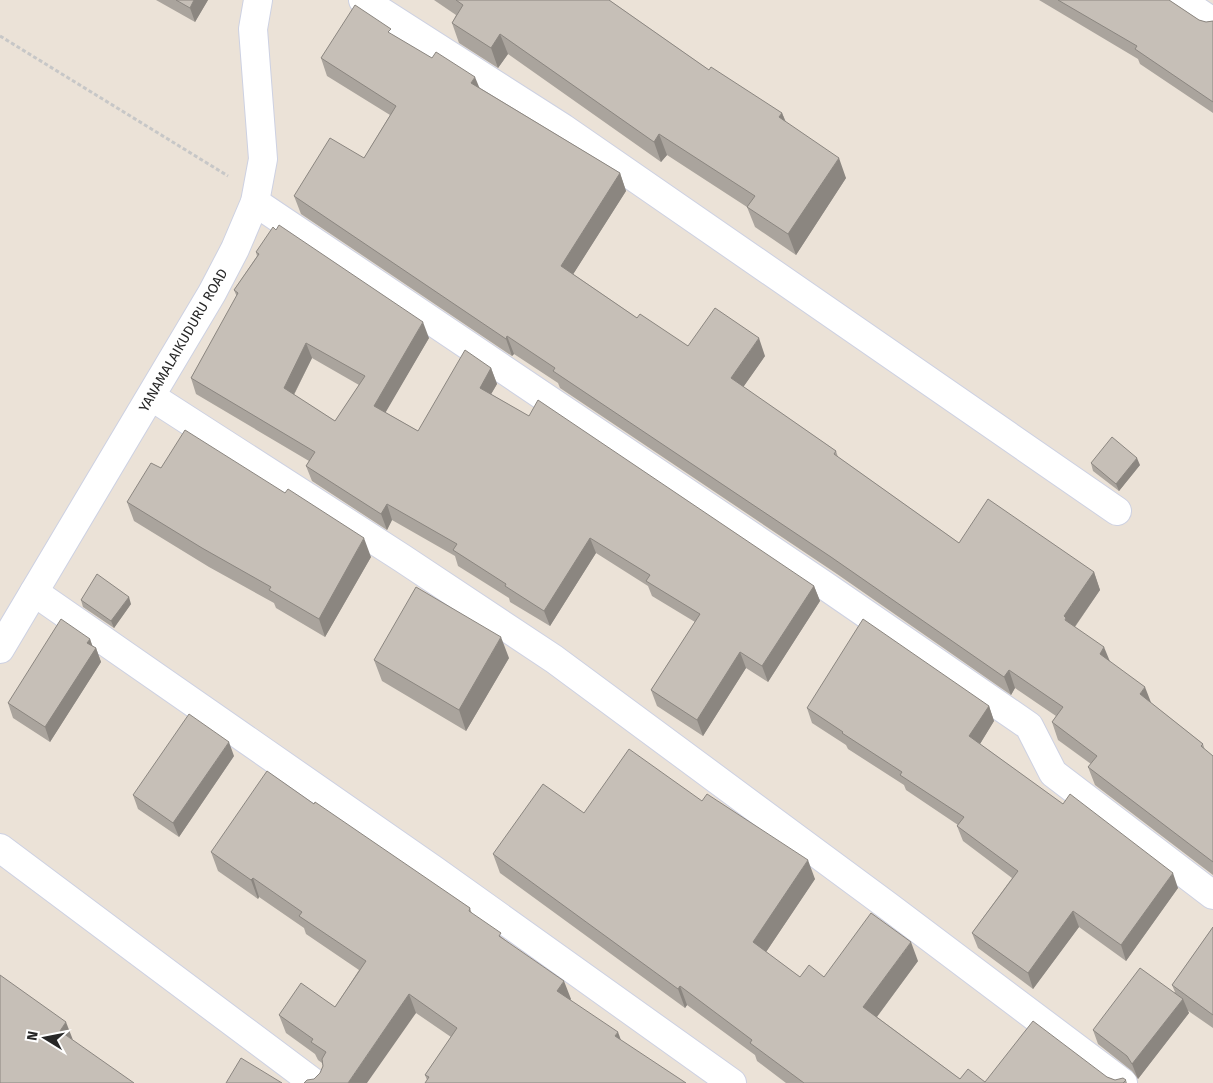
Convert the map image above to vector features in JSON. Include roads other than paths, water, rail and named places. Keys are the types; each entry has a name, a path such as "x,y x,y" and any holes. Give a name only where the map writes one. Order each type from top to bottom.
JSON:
{"street":[{"name":"YANAMALAIKUDURU ROAD","path":"0,649 152,397 212,293 235,249 255,202 263,159 253,29 258,0"},
{"path":"363,0 563,128 1117,511"},
{"path":"1180,0 1213,22"},
{"path":"255,202 824,585 1029,726 1054,773 1213,896"},
{"path":"152,397 402,558 554,659 888,906 1123,1083"},
{"path":"34,592 434,870 732,1083"},
{"path":"0,848 314,1083"}]}
